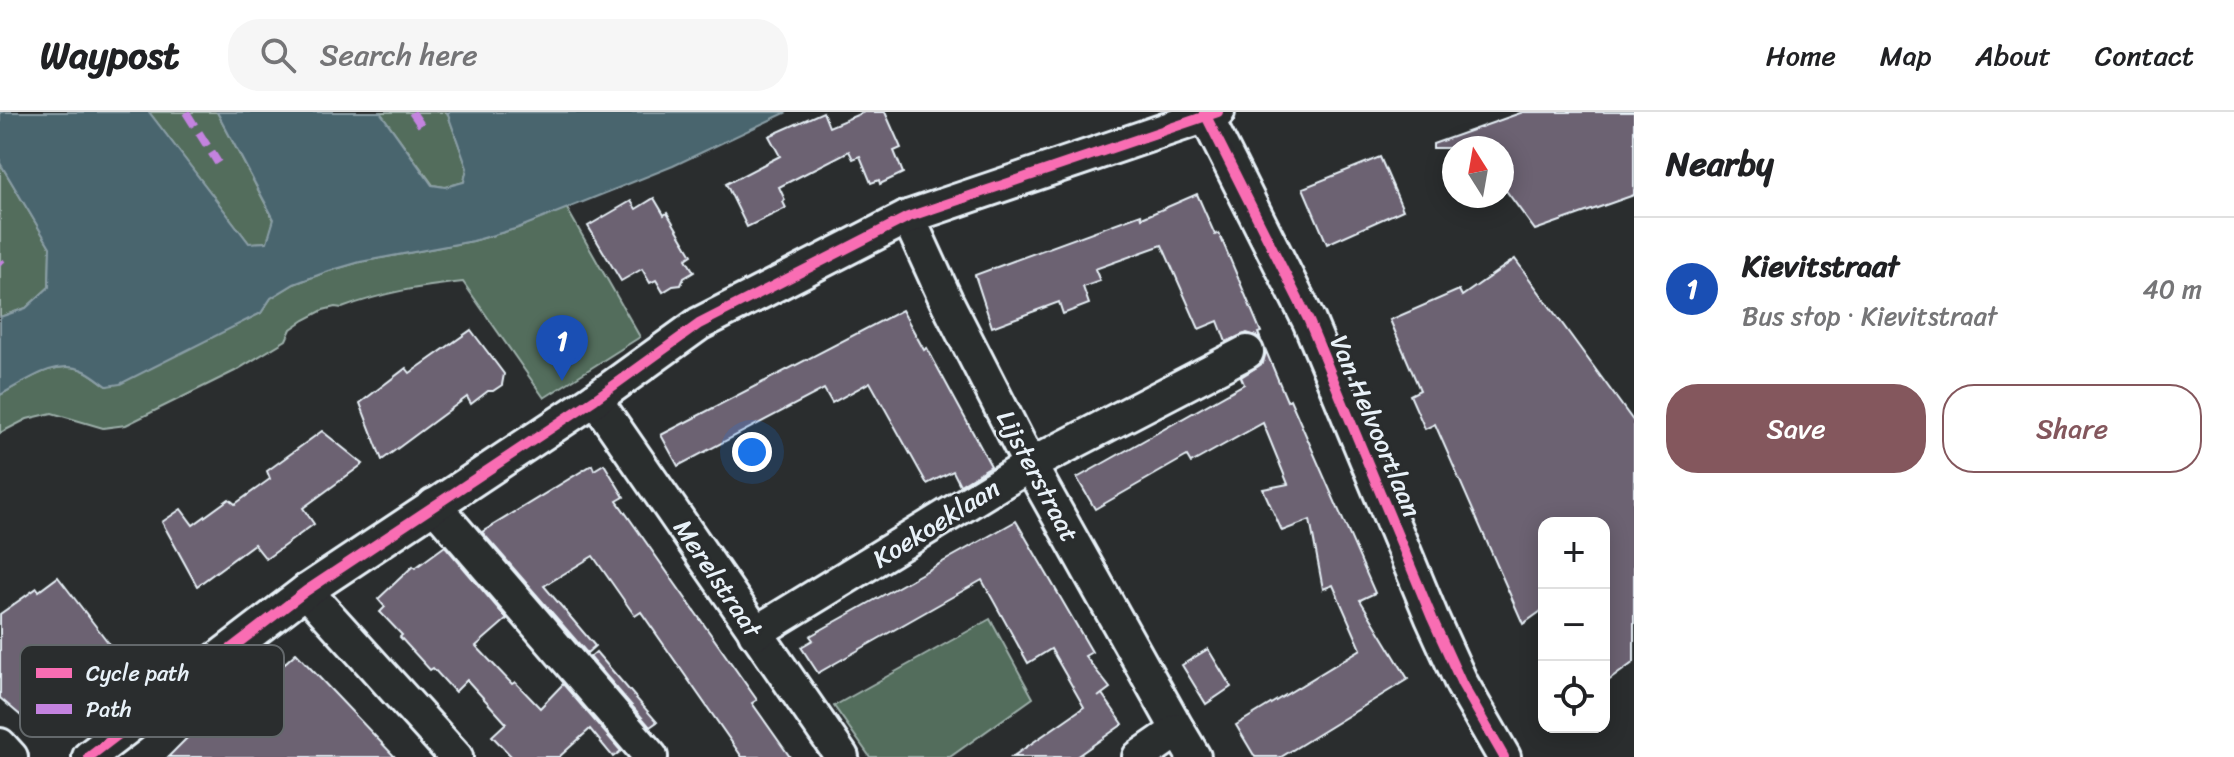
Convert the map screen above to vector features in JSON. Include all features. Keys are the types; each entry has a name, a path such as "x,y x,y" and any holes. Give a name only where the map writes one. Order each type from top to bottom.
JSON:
{"street":[{"path":"235,645 306,591 595,399 699,324 908,217 1210,113"},
{"name":"Van Helvoortlaan","path":"1210,113 1309,321 1462,684 1504,757"},
{"name":"Lijsterstraat","path":"908,217 946,300 1030,465 1186,743"},
{"name":"Koekoeklaan","path":"755,633 1030,465 1247,352"},
{"name":"Merelstraat","path":"595,399 842,757"},
{"path":"434,505 651,757"},
{"path":"306,591 456,757"},
{"path":"89,757 115,737"},
{"path":"1139,757 1186,743"},
{"path":"0,745 11,757"}],"green space":[{"path":"149,112 217,112 274,220 268,242 249,243"},
{"path":"380,112 447,112 467,168 464,182 445,187 433,185"},
{"path":"0,163 50,247 49,287 26,308 0,317"},
{"path":"566,207 640,337 544,398 463,282 401,291 342,308 323,310 291,329 286,340 235,371 126,425 103,428 52,413 27,419 0,433 0,395 41,373 74,367 107,386 261,313 271,298 294,284 360,262 473,241 518,228"},
{"path":"990,619 1033,698 950,757 870,757 834,706"}],"water":[{"path":"0,112 149,112 249,243 267,242 274,219 217,112 380,112 432,185 445,187 464,182 467,168 447,112 787,112 673,166 518,228 473,241 360,262 294,284 271,298 261,313 120,384 107,386 85,371 63,367 41,373 0,395 0,317 26,308 49,287 50,247 0,163"}],"building":[{"path":"823,112 829,127 864,112 885,112 901,148 894,151 903,173 880,184 879,180 871,183 860,156 853,159 849,151 779,187 786,208 747,227 726,184 780,156 769,136"},
{"path":"1523,112 1634,112 1634,195 1535,230 1514,201 1514,136 1456,136"},
{"path":"1442,141 1442,148 1433,148 1433,144"},
{"path":"1380,157 1403,210 1327,244 1303,188"},
{"path":"1197,194 1215,235 1219,233 1261,332 1258,333 1261,340 1247,333 1226,342 1218,321 1199,329 1162,245 1095,269 1100,281 1083,287 1089,304 1063,314 1059,302 992,327 975,275 1141,214 1142,218"},
{"path":"654,198 664,215 667,213 692,255 686,259 694,272 684,278 681,285 663,292 656,280 650,283 642,269 621,281 588,226 631,201 636,209"},
{"path":"1515,259 1634,422 1634,662 1610,680 1610,517 1538,517 1538,613 1523,624 1435,424 1425,429 1410,395 1420,390 1390,320 1459,290 1462,296"},
{"path":"902,310 924,350 927,348 991,466 960,485 953,471 927,484 870,382 832,403 824,389 678,466 661,435"},
{"path":"471,330 504,374 502,385 471,404 467,397 382,460 360,403 406,368 410,373"},
{"path":"1266,351 1375,593 1360,600 1408,679 1281,757 1255,757 1236,725 1361,649 1333,585 1323,589 1310,520 1282,531 1263,489 1288,484 1263,423 1191,463 1187,456 1095,509 1077,478 1244,384 1241,377 1263,363"},
{"path":"322,431 363,464 303,508 314,524 266,559 254,544 197,586 162,522 181,509 193,525 229,499 235,504 270,479 267,471"},
{"path":"604,464 624,497 617,501 757,700 752,703 790,757 742,757 641,612 635,616 593,556 544,586 595,646 587,653 482,532 592,465 594,470"},
{"path":"1016,521 1092,652 1085,656 1110,688 1102,694 1123,724 1076,757 1012,757 1084,707 1051,649 1028,663 982,580 818,673 801,647 813,640 810,636"},
{"path":"445,546 507,619 476,646 540,708 563,684 621,751 613,757 590,729 559,757 512,757 492,736 506,723 467,680 455,692 400,637 402,635 380,612 385,607 378,599 413,566 415,568"},
{"path":"58,577 110,645 20,645 20,715 0,698 0,614 37,588 39,591"},
{"path":"1208,649 1231,687 1206,704 1182,665"},
{"path":"596,652 657,722 650,727 590,657"},
{"path":"296,653 395,757 168,757 188,737 284,737 284,664"}],"marked path":[{"path":"186,112 218,163"},
{"path":"412,112 425,131"}],"cycle path":[{"path":"1204,112 1309,321 1462,684 1504,757"},
{"path":"235,645 306,591 595,399 699,324 908,217 1218,112"},
{"path":"89,757 115,737"}],"place":[{"name":"Kievitstraat","path":"562,381"}]}
